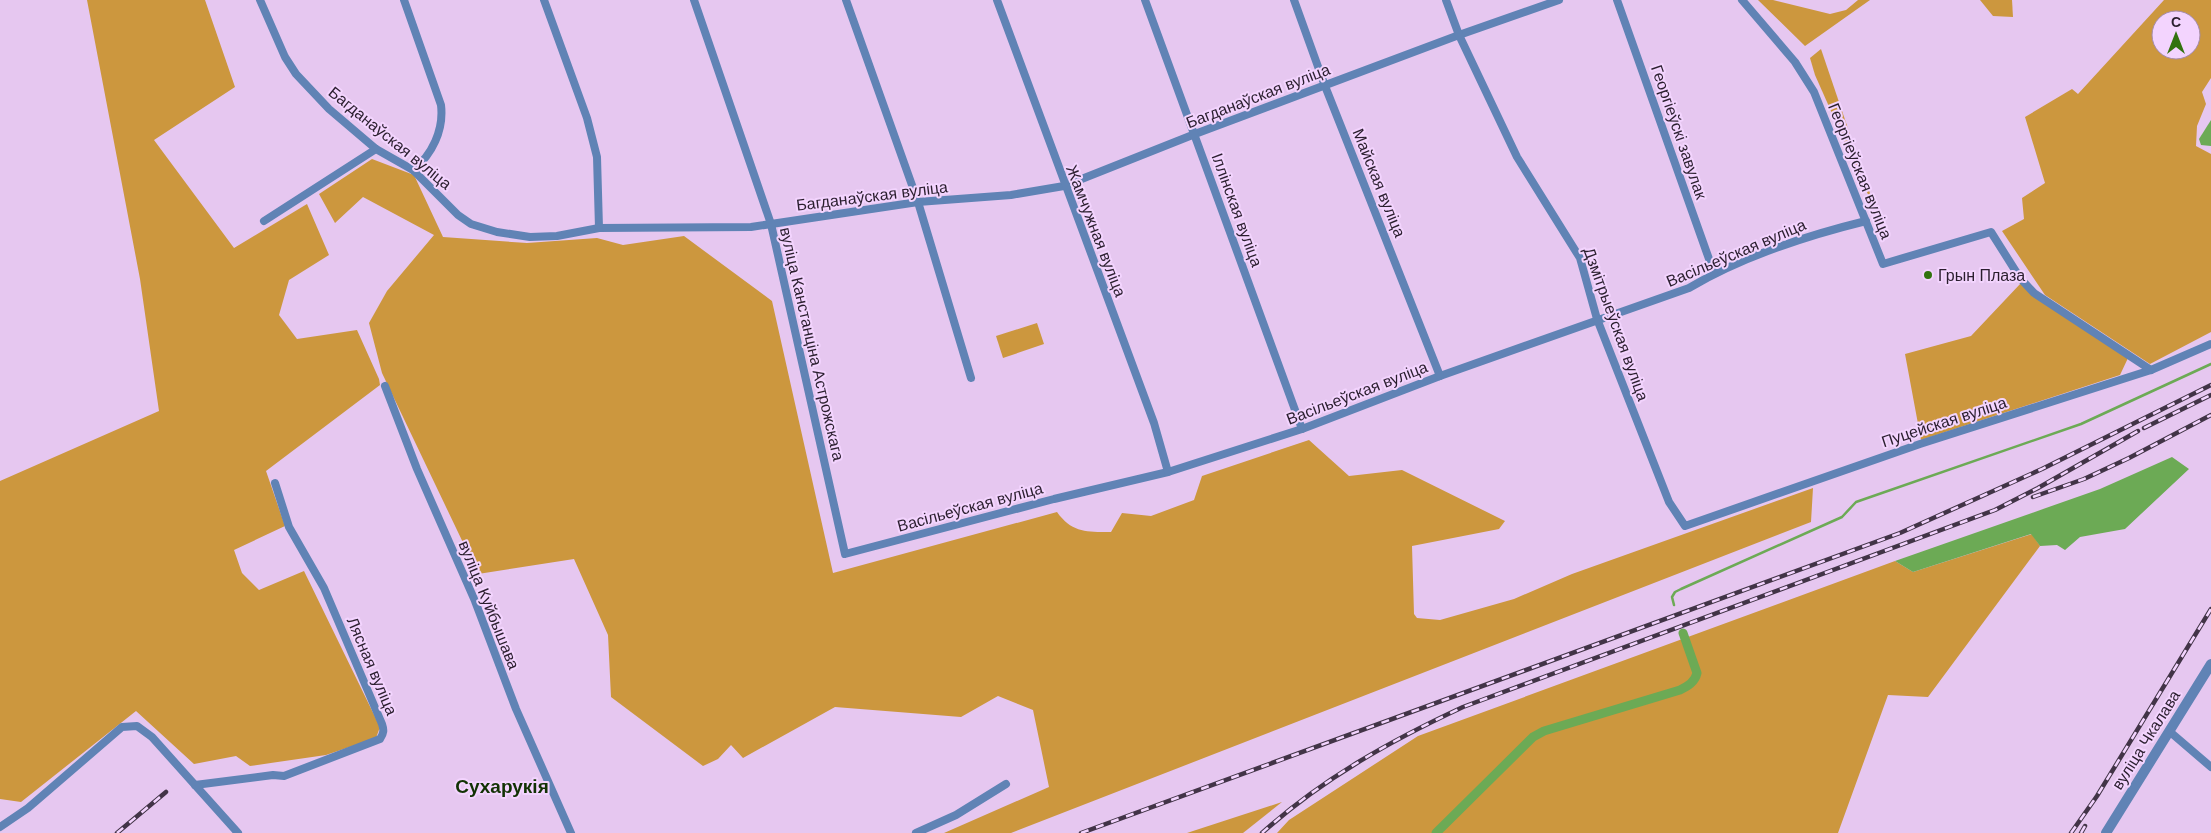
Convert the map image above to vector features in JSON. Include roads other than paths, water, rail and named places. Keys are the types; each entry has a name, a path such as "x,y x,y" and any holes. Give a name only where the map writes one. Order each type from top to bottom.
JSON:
{"street":[{"name":"Багданаўская вуліца","path":"260,0 277,44 296,74 329,109 376,149 413,170 458,215 484,229 530,237 558,236 599,228 751,227 918,202 1029,193 1064,186 1195,134 1459,35 1560,0"},
{"path":"404,0 441,105 442,114 432,149 424,161 413,170"},
{"path":"544,0 587,118 597,158 599,228"},
{"name":"вуліца Канстанціна Астрожскага","path":"694,0 772,224 845,554"},
{"path":"846,0 918,202 971,378"},
{"name":"Жамчужная вуліца","path":"997,0 1064,186 1154,423 1168,472"},
{"name":"Іллінская вуліца","path":"1145,0 1302,429"},
{"name":"Майская вуліца","path":"1294,0 1325,86 1440,376"},
{"name":"Дзмітрыеўская вуліца","path":"1446,0 1459,35 1517,157 1580,258 1597,320 1669,502 1685,526"},
{"name":"Георгіеўскі завулак","path":"1617,0 1714,273"},
{"name":"Георгіеўская вуліца","path":"1742,0 1795,62 1810,84 1824,114 1883,264 1991,232 2020,278 2034,293 2151,370"},
{"path":"264,220 376,149"},
{"name":"Васільеўская вуліца","path":"845,554 1054,499 1168,472 1302,429 1440,376 1689,288 1714,273 1814,234 1866,221"},
{"name":"Пуцейская вуліца","path":"1685,526 1920,444 2151,370 2211,344"},
{"name":"вуліца Куйбышава","path":"385,386 417,469 475,601 516,710 571,833"},
{"name":"Лясная вуліца","path":"195,785 273,775 284,776 380,739 384,730 324,588 289,527 275,484"},
{"name":"вуліца Чкалава","path":"2106,833 2211,664"},
{"path":"0,827 12,820 122,727 137,726 152,736 238,833"},
{"path":"2168,731 2211,767"},
{"path":"916,833 956,815 1006,784"},
{"path":"0,822 12,820"}],"waterway":[{"path":"1674,605 1672,597 1675,592 1842,517 1856,502 2081,424 2211,364"},
{"path":"1436,833 1533,737 1544,731 1680,690 1691,683 1697,673 1683,633"}],"railway":[{"path":"1081,833 1900,533 2042,469 2211,385"},
{"path":"2144,428 2211,395"},
{"path":"2033,497 2084,479 2211,415"},
{"path":"1262,833 1308,795 1358,762 1409,733 1463,707 1995,510 2038,488 2138,431"},
{"path":"2071,833 2097,796 2211,609"},
{"path":"117,833 166,792"},
{"path":"2081,833 2085,826"}],"place":[{"name":"Грын Плаза","path":"1928,275"}],"district":[{"name":"Сухарукія","path":"502,786"}]}
